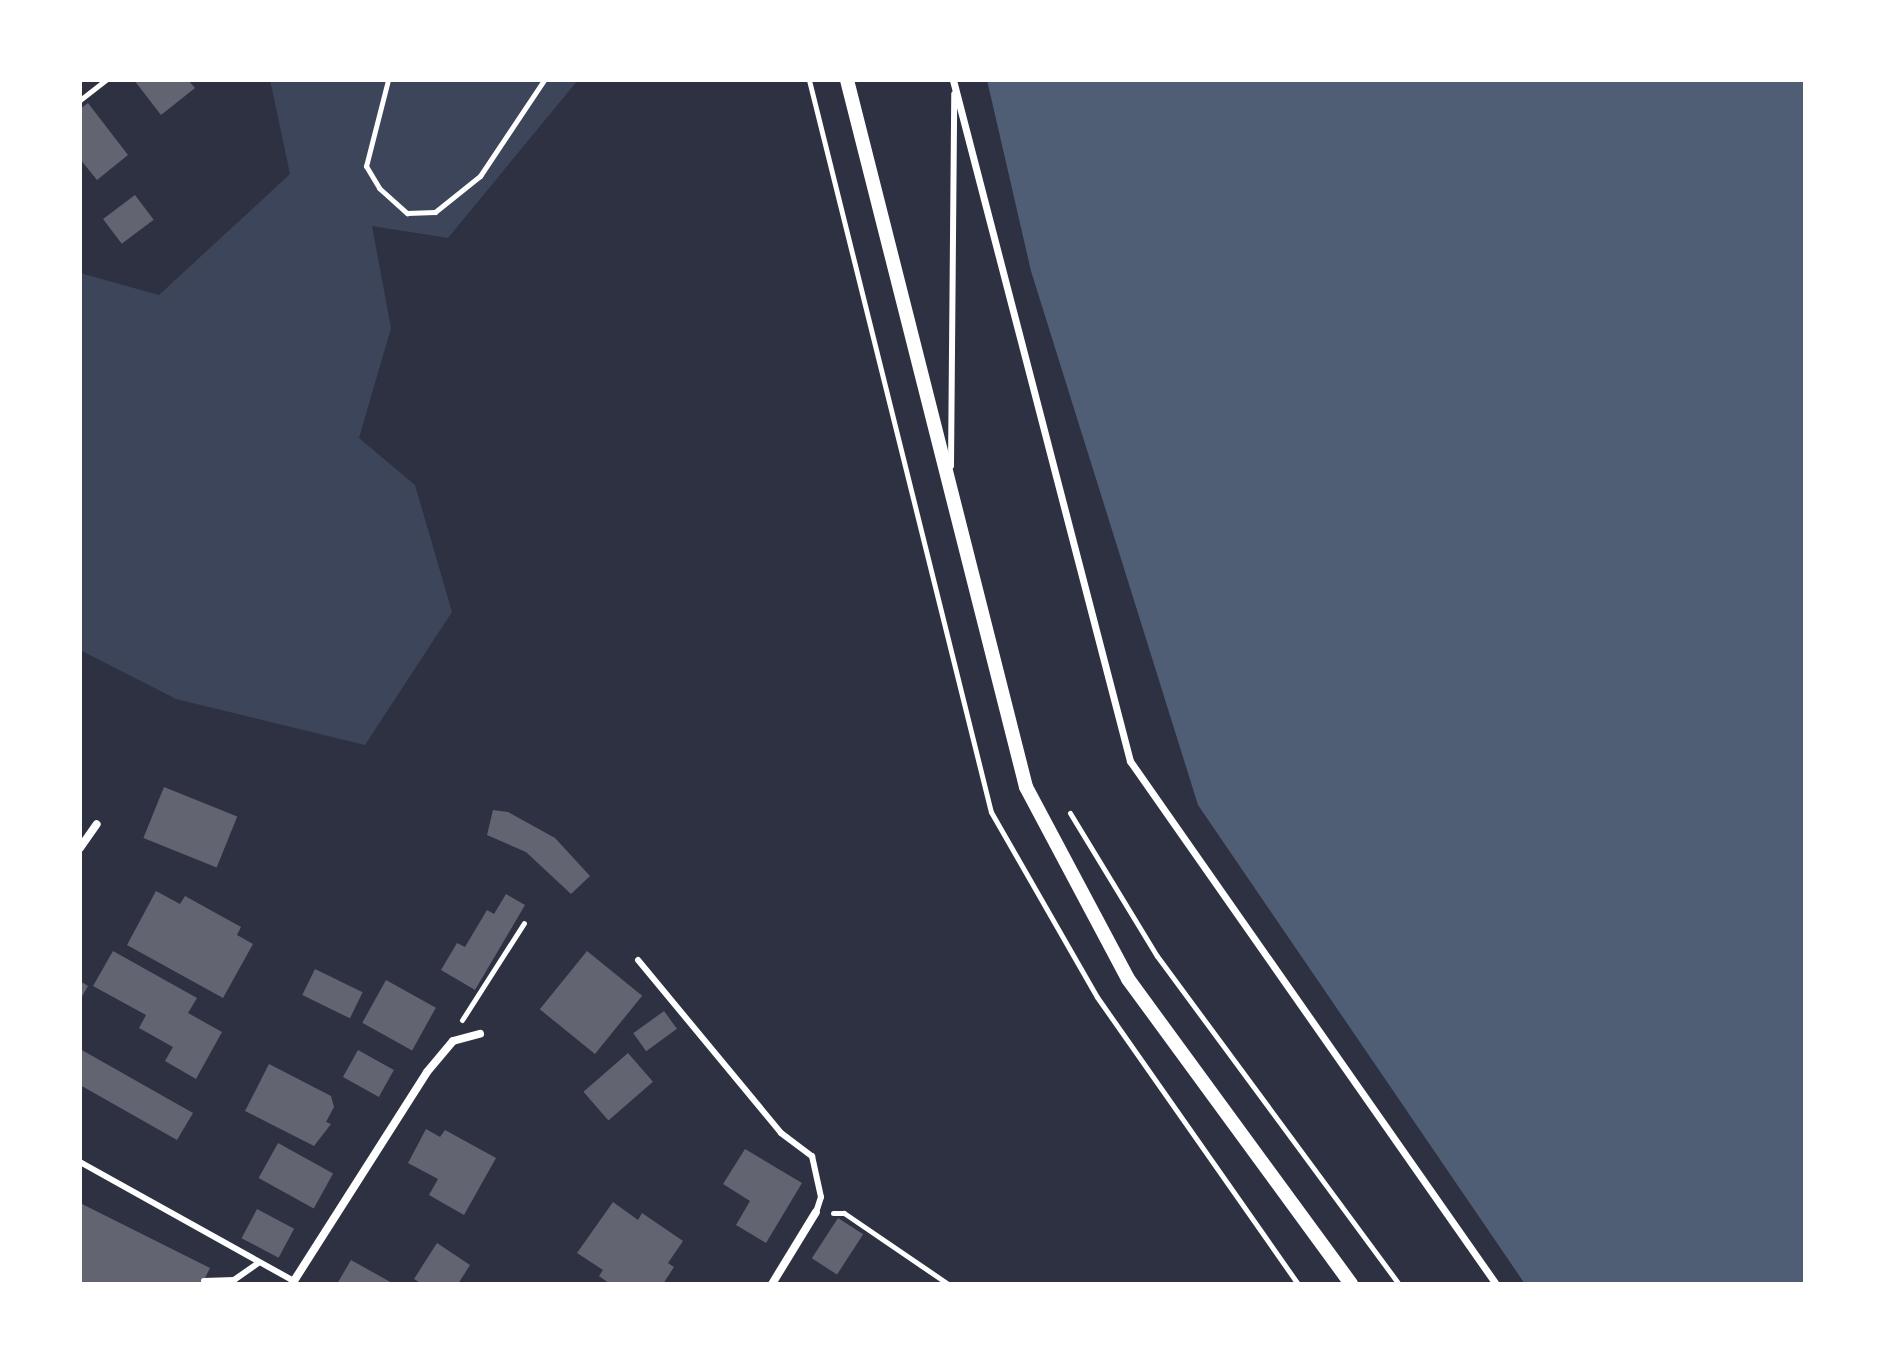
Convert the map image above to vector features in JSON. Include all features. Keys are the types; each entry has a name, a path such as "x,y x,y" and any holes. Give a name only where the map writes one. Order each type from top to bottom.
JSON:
{"street":[{"path":"847,80 1026,787 1128,979 1351,1284"},
{"path":"954,83 1130,761 1496,1284"},
{"path":"80,848 97,824"},
{"path":"293,1282 453,1041 480,1034"},
{"path":"772,1284 816,1212"}],"lane":[{"path":"951,489 954,83"},
{"path":"638,960 781,1133 812,1156 821,1197 816,1212"},
{"path":"80,1162 293,1282"},
{"path":"204,1281 234,1280 258,1263"}],"path":[{"path":"80,100 106,80"},
{"path":"388,80 366,166 379,188 407,213 435,212 480,176 544,80"},
{"path":"1062,802 1157,956 1399,1284"},
{"path":"453,1041 524,923"},
{"path":"816,1212 844,1213 948,1284"}],"shaded area":[{"path":"270,80 578,80 448,238 372,226 391,328 359,438 415,485 452,612 365,745 176,699 80,650 80,273 159,295 290,174"},
{"path":"987,80 1805,80 1805,1284 1525,1284 1198,805 1031,271"}],"building":[{"path":"134,80 188,80 195,88 161,115"},
{"path":"88,103 128,155 97,180 80,159 80,109"},
{"path":"135,195 154,220 122,244 103,219"},
{"path":"164,787 237,817 217,868 143,838"},
{"path":"493,810 508,812 555,838 590,876 571,894 526,852 487,835"},
{"path":"156,891 180,904 185,896 241,927 237,935 253,944 223,998 127,945"},
{"path":"506,894 525,905 475,990 441,970 457,943 465,947 487,910 494,914"},
{"path":"113,951 197,998 188,1013 222,1032 196,1079 165,1061 173,1047 139,1028 146,1015 93,986"},
{"path":"587,951 642,996 595,1054 540,1009"},
{"path":"315,969 363,992 350,1018 302,995"},
{"path":"386,980 436,1008 412,1050 362,1023"},
{"path":"80,981 88,986 80,1000"},
{"path":"664,1011 677,1029 646,1051 633,1033"},
{"path":"80,1049 193,1113 177,1140 80,1085"},
{"path":"358,1050 394,1070 379,1097 343,1077"},
{"path":"628,1053 653,1082 608,1120 583,1092"},
{"path":"269,1064 331,1096 334,1107 326,1122 331,1124 314,1146 245,1111"},
{"path":"426,1129 440,1137 445,1130 496,1158 464,1215 429,1195 438,1179 408,1163"},
{"path":"278,1143 333,1174 314,1209 259,1178"},
{"path":"745,1149 802,1183 766,1243 736,1225 750,1201 723,1184"},
{"path":"613,1202 638,1220 642,1213 683,1241 668,1263 674,1267 663,1284 610,1284 599,1276 603,1270 577,1253"},
{"path":"80,1203 210,1268 202,1284 80,1284"},
{"path":"257,1209 294,1229 279,1258 242,1238"},
{"path":"838,1218 863,1234 837,1275 812,1258"},
{"path":"437,1243 470,1265 458,1284 422,1284 414,1279"},
{"path":"351,1260 394,1284 337,1284"}]}
